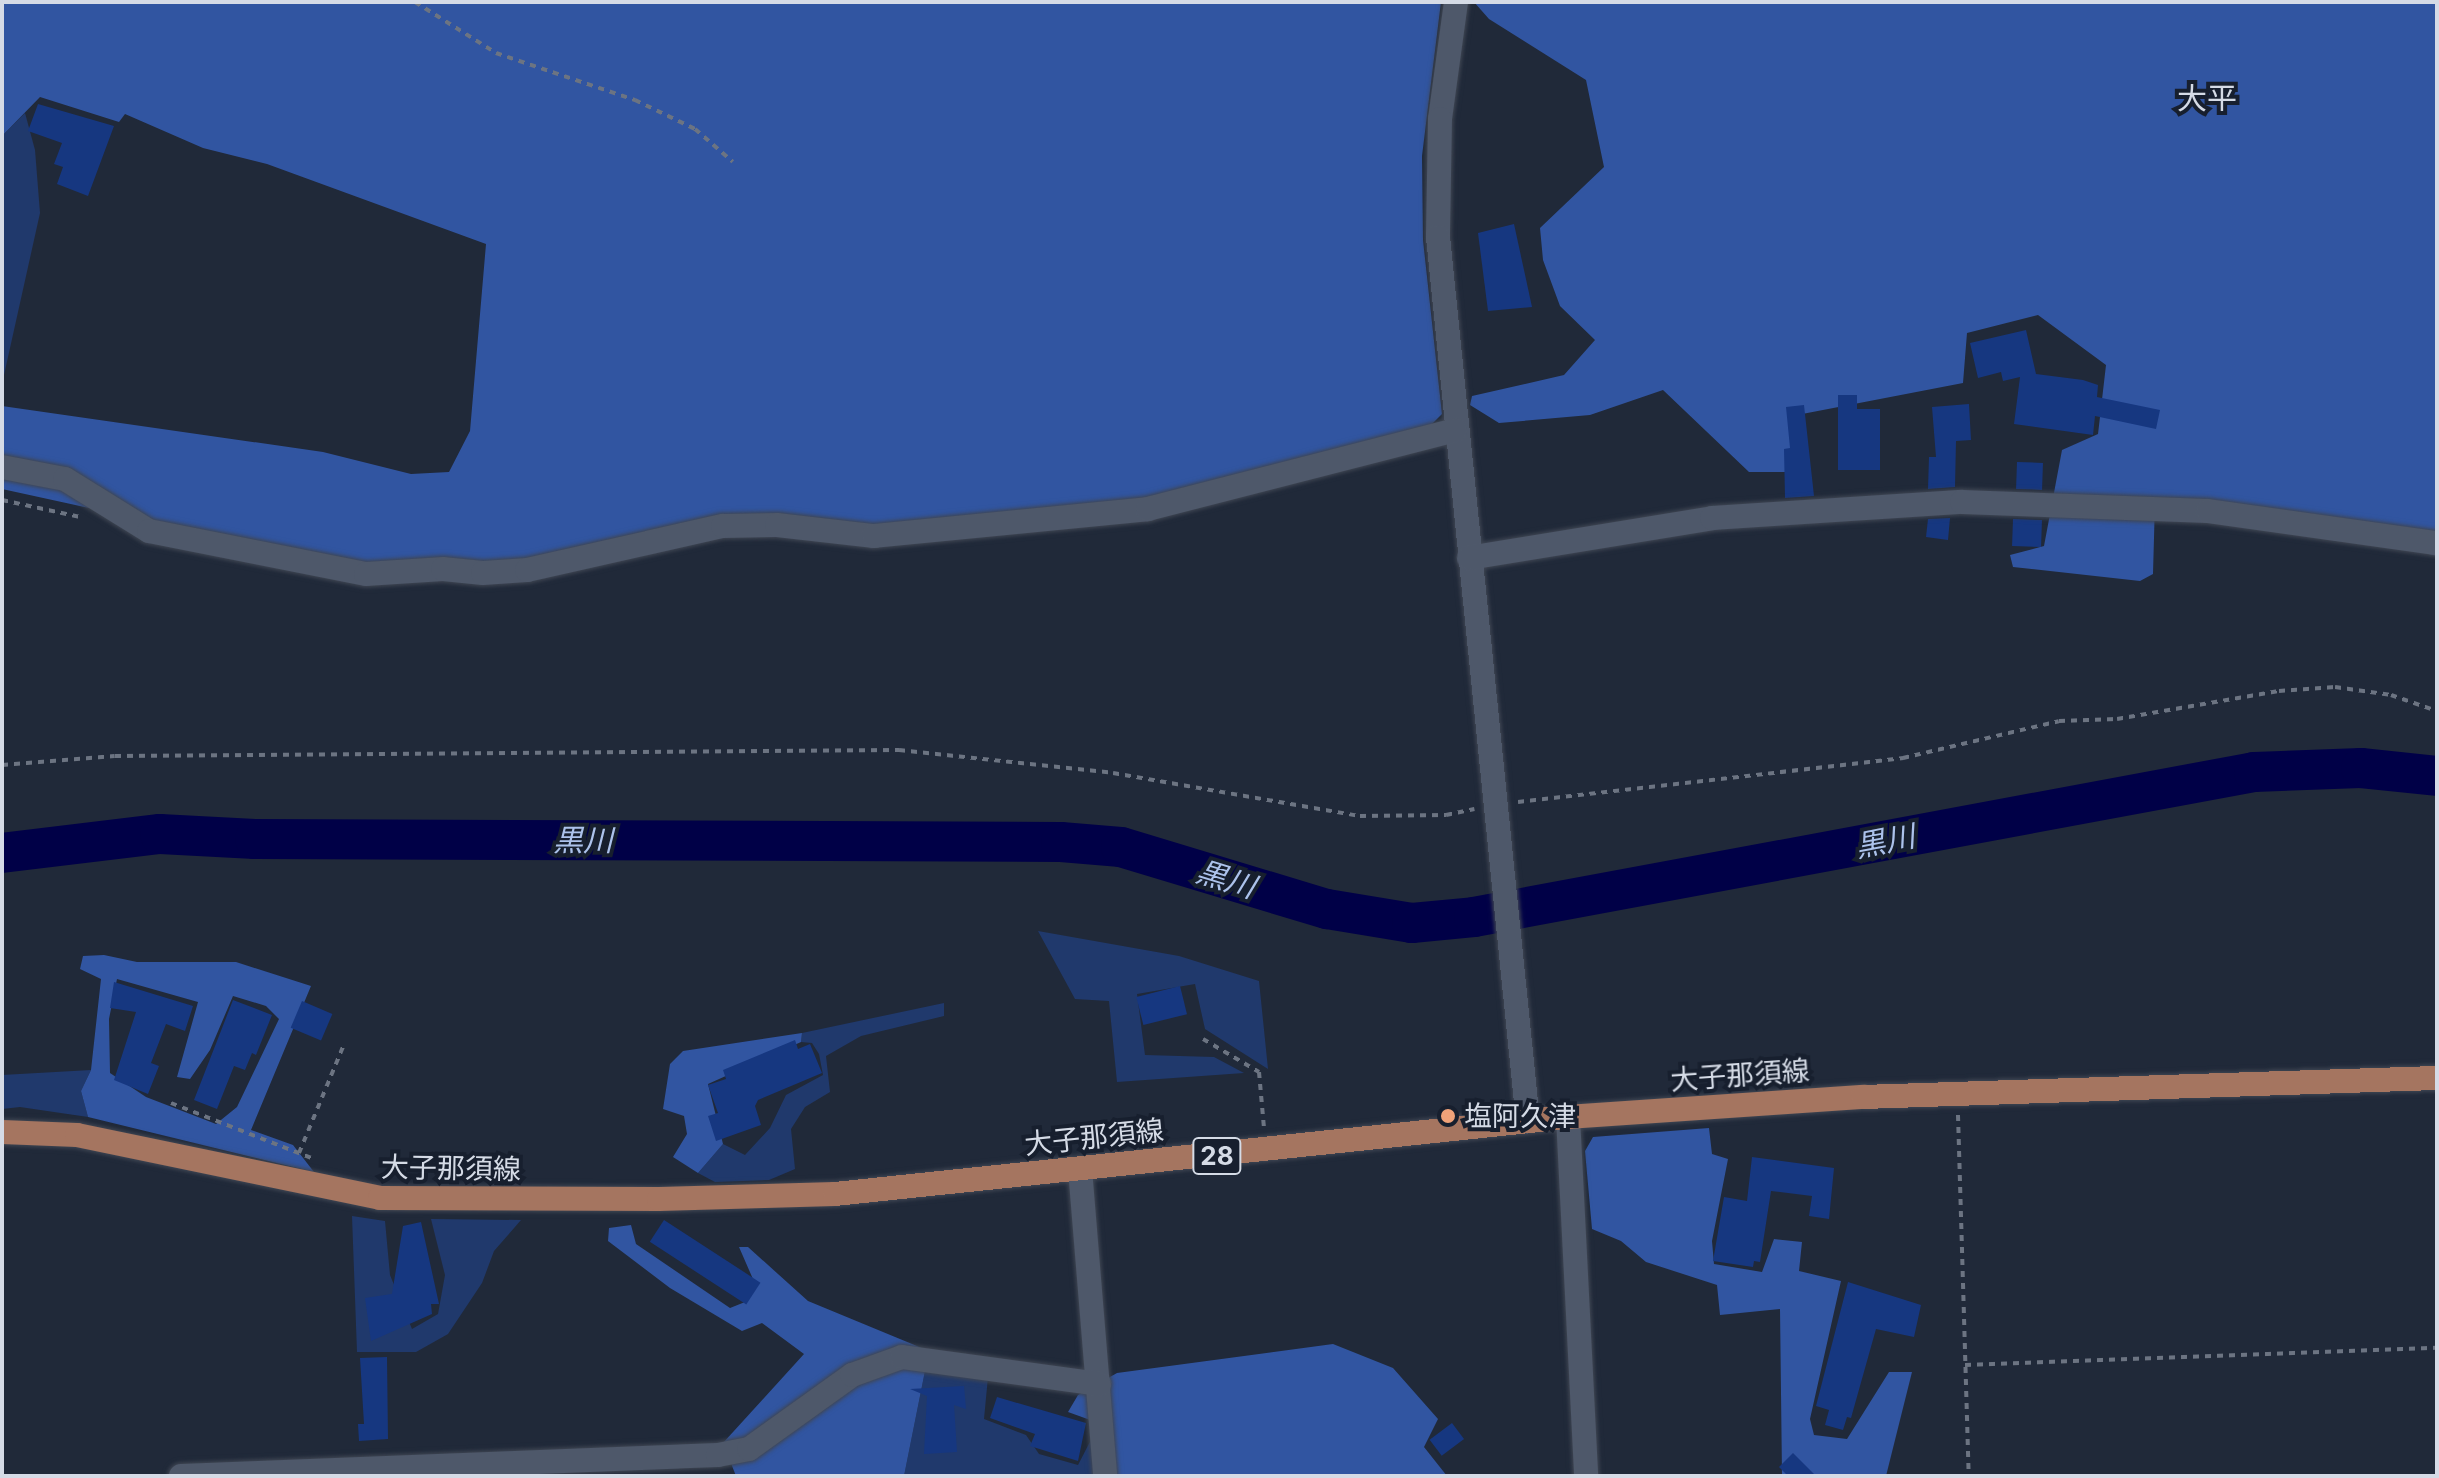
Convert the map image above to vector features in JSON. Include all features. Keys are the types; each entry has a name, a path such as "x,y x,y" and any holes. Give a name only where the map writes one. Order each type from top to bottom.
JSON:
{"main road":[{"name":"大子那須線","path":"2,1132 77,1135 380,1198 835,1194 1568,1117 1957,1095 2437,1078"}],"street":[{"path":"1456,2 1440,119 1438,237 1455,430 1528,1121"},
{"path":"2,467 65,479 149,531 366,574 443,569 483,573 527,570 723,526 777,525 874,536 1148,509 1455,430"},
{"path":"1469,558 1712,518 1962,502 2208,511 2437,543"},
{"path":"1568,1117 1586,1476"},
{"path":"1080,1169 1105,1476"},
{"path":"181,1476 718,1455 749,1449 852,1375 902,1357 1099,1384"}],"path":[{"path":"415,2 496,53 635,100 695,129 733,162"},
{"path":"2,765 115,756 899,750 1113,773 1360,816 1446,815 1903,758 2059,721 2117,719 2279,691 2335,687 2391,695 2437,711"},
{"path":"1203,1039 1259,1072 1266,1151"},
{"path":"299,1153 343,1047"},
{"path":"1957,1095 1969,1476"},
{"path":"171,1103 324,1162"},
{"path":"1965,1365 2437,1348"}],"shaded area":[{"path":"2,2 1441,2 1422,156 1423,240 1442,414 1423,433 1159,501 882,528 768,515 527,563 368,563 263,546 2,489 2,406 323,452 411,474 449,472 470,431 486,244 267,164 203,148 125,114 119,122 40,97 2,136"},
{"path":"1474,2 2437,2 2437,556 2335,531 2155,502 2153,574 2140,581 2013,567 2010,555 2044,546 2062,450 2098,434 2106,365 2038,315 1967,333 1963,383 1797,415 1791,472 1749,472 1663,390 1590,415 1499,423 1470,405 1472,396 1564,375 1595,340 1560,306 1543,260 1540,228 1604,167 1586,80 1489,19"},
{"path":"25,113 35,150 40,213 2,384 2,136"},
{"path":"1038,931 1179,956 1259,981 1268,1069 1205,1029 1195,984 1137,994 1145,1055 1214,1057 1244,1073 1117,1082 1109,1001 1075,999"},
{"path":"104,955 137,962 236,962 311,986 251,1130 293,1145 314,1172 88,1117 81,1091 91,1070 101,979 80,969 83,956","holes":["117,979 198,1002 177,1077 190,1079 210,1050 233,996 266,1006 279,1019 237,1107 216,1124 146,1097 110,1073 109,1019"]},
{"path":"944,1003 944,1016 861,1036 826,1056 830,1092 805,1107 791,1129 795,1169 769,1180 715,1182 698,1173 723,1144 745,1155 770,1128 786,1095 823,1075 819,1054 812,1043 801,1042 802,1033"},
{"path":"802,1033 801,1042 708,1084 723,1144 698,1173 673,1157 687,1134 684,1116 663,1109 670,1064 683,1051"},
{"path":"91,1070 81,1091 88,1117 20,1107 2,1109 2,1075"},
{"path":"1709,1128 1712,1154 1728,1159 1712,1241 1714,1264 1762,1272 1774,1239 1802,1242 1799,1271 1841,1281 1810,1419 1814,1435 1847,1439 1889,1372 1912,1372 1886,1476 1782,1476 1780,1309 1720,1315 1717,1285 1646,1262 1621,1241 1592,1229 1585,1151 1593,1137"},
{"path":"352,1216 385,1221 390,1275 412,1329 438,1314 445,1275 431,1219 521,1220 494,1251 482,1283 448,1334 416,1352 357,1352"},
{"path":"631,1225 636,1244 730,1308 745,1302 756,1286 739,1247 748,1247 808,1301 929,1351 904,1476 736,1476 723,1443 804,1354 762,1323 742,1331 670,1288 608,1241 609,1228"},
{"path":"1333,1344 1393,1368 1438,1419 1424,1447 1447,1476 1095,1476 1093,1421 1068,1412 1078,1395 1117,1373"},
{"path":"929,1351 988,1377 984,1419 1026,1435 1039,1454 1078,1465 1094,1434 1095,1476 904,1476"}],"building":[{"path":"38,104 114,126 88,196 57,184 63,167 54,164 62,143 28,131"},
{"path":"1514,224 1532,307 1488,311 1478,233"},
{"path":"2026,330 2036,374 2083,380 2098,385 2097,397 2160,410 2156,429 2095,416 2093,435 2014,424 2020,377 2003,381 2001,372 1978,378 1970,343"},
{"path":"1838,395 1857,395 1857,409 1880,409 1880,470 1838,470"},
{"path":"1969,404 1971,440 1956,441 1955,487 1928,489 1929,457 1936,457 1932,407"},
{"path":"1804,405 1814,496 1785,498 1784,449 1790,448 1786,407"},
{"path":"2017,462 2043,463 2042,490 2016,489"},
{"path":"1950,518 1948,540 1926,537 1928,519"},
{"path":"2013,519 2042,520 2041,547 2012,546"},
{"path":"114,982 193,1006 185,1031 166,1024 151,1063 159,1066 148,1094 114,1080 136,1012 110,1008"},
{"path":"1180,986 1187,1014 1143,1025 1136,997"},
{"path":"233,1000 272,1015 256,1055 252,1053 245,1070 234,1066 217,1109 194,1100"},
{"path":"302,1001 332,1014 321,1041 291,1028"},
{"path":"795,1040 798,1049 810,1044 822,1073 758,1100 755,1106 761,1125 716,1141 708,1116 718,1113 708,1085 726,1079 723,1070"},
{"path":"1752,1157 1834,1168 1829,1219 1809,1216 1812,1196 1771,1191 1760,1262 1754,1261 1753,1267 1713,1261 1724,1197 1747,1201"},
{"path":"664,1220 760,1283 746,1304 650,1242"},
{"path":"421,1222 439,1304 431,1304 432,1314 371,1341 365,1298 392,1294 403,1226"},
{"path":"1848,1282 1921,1305 1914,1337 1876,1329 1851,1418 1847,1417 1843,1430 1825,1425 1829,1410 1816,1406"},
{"path":"387,1357 388,1439 359,1441 358,1424 364,1424 360,1358"},
{"path":"964,1386 966,1409 954,1405 957,1452 924,1454 927,1396 910,1389"},
{"path":"997,1397 1086,1423 1078,1461 1030,1446 1035,1434 990,1418"},
{"path":"1452,1423 1464,1439 1442,1456 1430,1440"},
{"path":"1793,1453 1816,1476 1788,1476 1779,1467"}],"waterway":[{"name":"黒川","path":"2,853 160,834 255,839 1061,842 1121,847 1327,909 1412,923 1474,917 2254,772 2361,768 2437,776"}],"place":[{"name":"塩阿久津","path":"1448,1116"}],"district":[{"name":"大平","path":"2207,98"}]}
